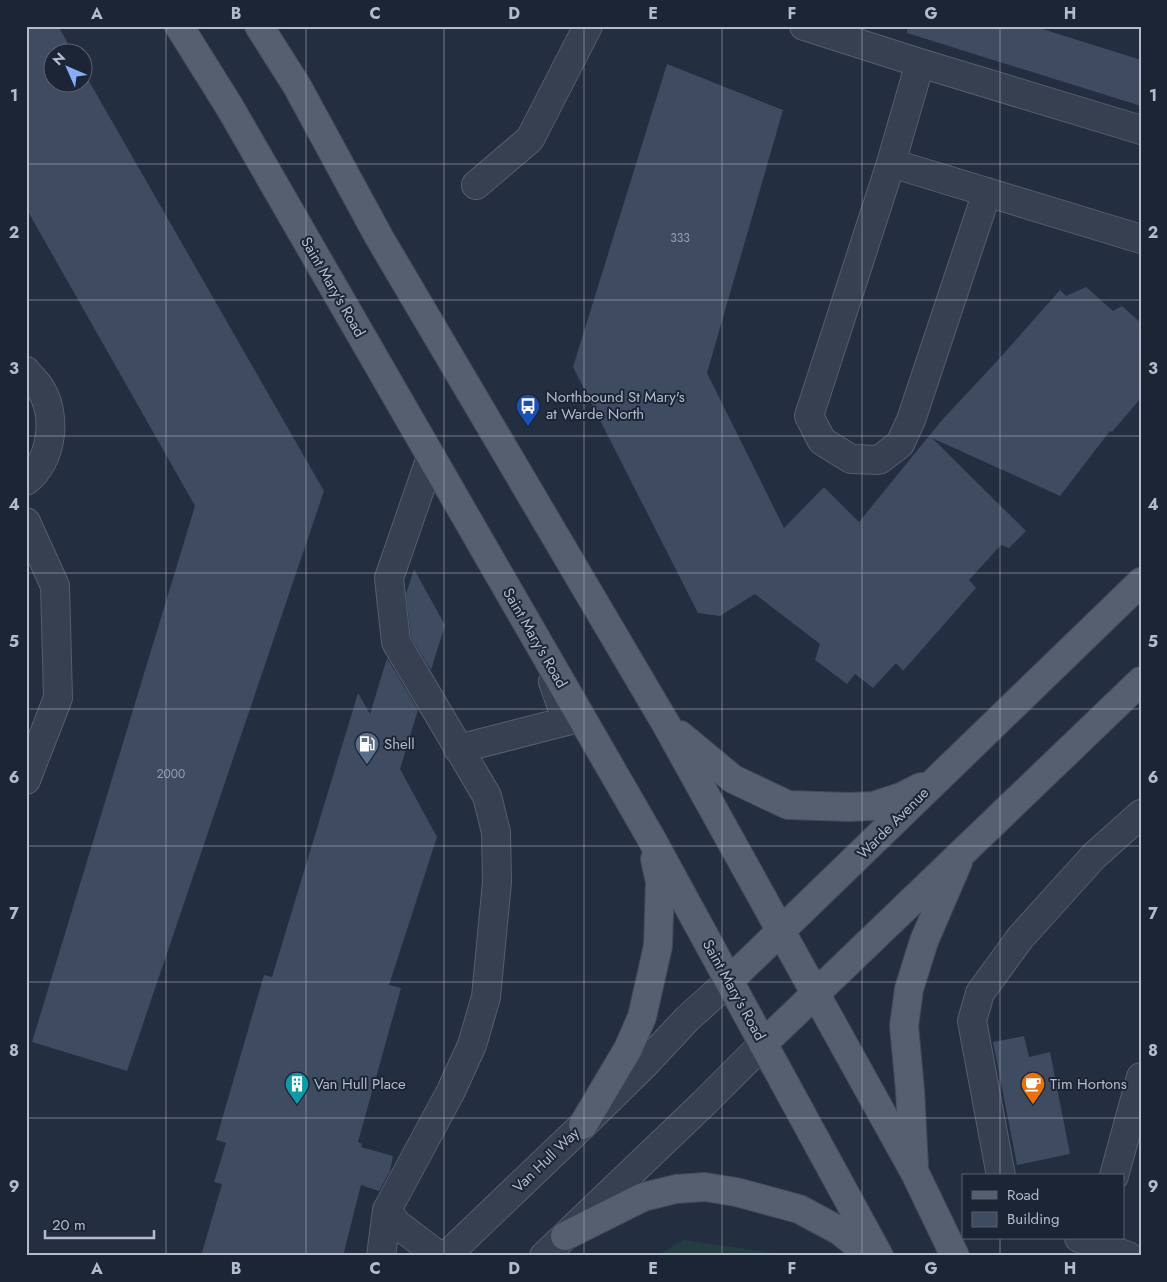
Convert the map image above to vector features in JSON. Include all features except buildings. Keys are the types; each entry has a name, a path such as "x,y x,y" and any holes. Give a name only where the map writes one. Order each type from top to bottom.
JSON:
{"main road":[{"name":"Saint Mary's Road","path":"179,26 229,106 651,838 879,1256"},
{"path":"259,26 297,86 380,237 666,724 914,1173 955,1256"},
{"name":"Warde Avenue","path":"729,981 1141,582"},
{"path":"763,1044 1141,681"},
{"path":"666,724 733,779 788,804 849,807 873,806 936,780"},
{"path":"583,1125 628,1049 642,1017 650,987 658,946 660,882 651,838"},
{"path":"914,1173 910,1090 904,1026 909,989 924,941 963,850"},
{"path":"565,1236 643,1197 676,1189 706,1187 736,1192 799,1209 840,1231 871,1256"}],"street":[{"path":"476,184 530,139 588,26"},
{"path":"804,26 1141,130"},
{"path":"920,63 891,163 809,416 822,441 851,459 879,460 900,444 910,420 987,192"},
{"path":"891,163 1141,239"},
{"path":"26,371 40,387 49,410 50,434 44,457 31,478 26,482"},
{"path":"381,1256 387,1210 472,1045 486,997 496,882 496,832 486,796 396,642 389,578 431,456"},
{"path":"26,522 55,586 58,698 26,780"},
{"path":"458,749 567,721 540,647"},
{"path":"1001,1174 972,1021 980,993 1020,938 1094,856 1141,814"},
{"name":"Warde Avenue","path":"646,1064 687,1019 729,981"},
{"path":"544,1256 763,1044"},
{"name":"Van Hull Way","path":"446,1256 646,1064"},
{"path":"1115,1174 1141,1077"},
{"path":"387,1210 398,1224 439,1256"},
{"path":"1091,1247 1128,1256"}],"green space":[{"path":"684,1240 774,1253 776,1256 655,1256"}],"place":[{"name":"Northbound St Mary's at Warde North","path":"528,427"},
{"name":"Shell","path":"367,765"},
{"name":"Van Hull Place","path":"297,1105"},
{"name":"Tim Hortons","path":"1033,1105"}]}
